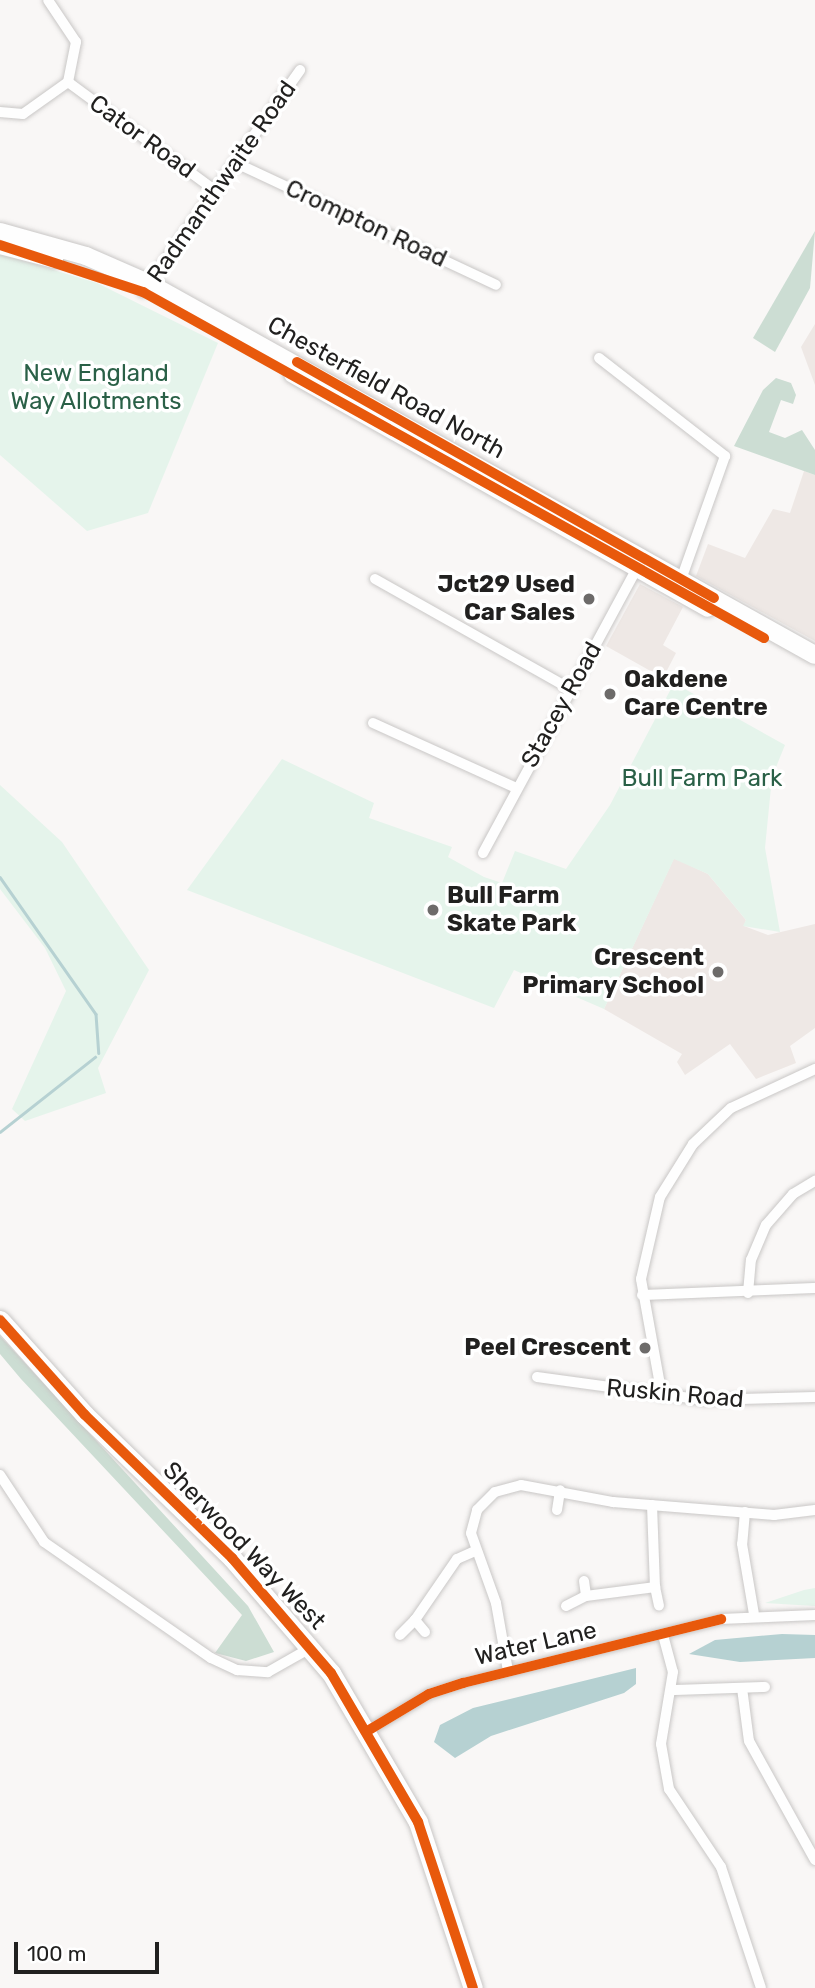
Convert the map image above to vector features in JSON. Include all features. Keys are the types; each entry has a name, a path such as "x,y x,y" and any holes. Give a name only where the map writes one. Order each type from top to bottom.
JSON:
{"highway":[{"name":"Sherwood Way West","path":"0,1320 312,1647 369,1730 438,1870 473,1988"}],"main road":[{"name":"Chesterfield Road North","path":"0,232 86,256 296,369 679,585 815,657"},
{"name":"Chesterfield Road North","path":"0,245 146,288"}],"street":[{"path":"0,112 23,114 68,82 76,42 48,0"},
{"name":"Radmanthwaite Road","path":"146,288 300,70"},
{"name":"Cator Road","path":"68,82 216,191"},
{"name":"Crompton Road","path":"236,163 496,285"},
{"path":"599,359 725,456 679,585"},
{"name":"Stacey Road","path":"483,853 640,563"},
{"path":"375,579 572,690"},
{"path":"373,723 516,788"},
{"path":"662,1396 642,1295 648,1230 693,1144 757,1091 815,1069"},
{"path":"748,1293 751,1260 766,1225 793,1194 815,1181"},
{"path":"642,1295 815,1289"},
{"name":"Ruskin Road","path":"537,1377 662,1396 815,1397"},
{"path":"0,1475 44,1542 211,1658 237,1670 268,1672 312,1647"},
{"path":"508,1671 496,1603 473,1552 473,1519 495,1492 522,1485 652,1505 745,1512 815,1510"},
{"path":"557,1510 560,1490"},
{"path":"652,1505 655,1587 659,1606"},
{"path":"745,1512 742,1544 754,1614"},
{"path":"400,1635 415,1620 457,1559 473,1552"},
{"path":"584,1581 586,1595"},
{"path":"566,1606 586,1595 655,1587"},
{"name":"Water Lane","path":"369,1730 429,1694 508,1671 754,1614 815,1615"},
{"path":"415,1620 425,1632"},
{"path":"663,1635 673,1690 661,1744 669,1789 721,1867 761,1988"},
{"path":"673,1690 765,1687"},
{"path":"742,1688 749,1741 815,1860"}],"shaded area":[{"path":"815,324 815,385 801,347"},
{"path":"804,471 815,475 815,641 696,576 708,544 745,558 773,509 790,513"},
{"path":"640,584 683,607 663,645 676,653 663,678 606,646"},
{"name":"Crescent Primary School","path":"674,858 708,874 746,920 744,926 768,935 815,924 815,1028 790,1046 796,1063 756,1079 730,1044 685,1075 677,1062 682,1054 604,1009"}],"green space":[{"path":"815,231 810,288 775,352 753,338"},
{"name":"New England Way Allotments","path":"0,254 97,283 218,343 148,513 87,531 0,455"},
{"path":"776,378 791,383 796,395 793,404 781,400 769,432 785,438 802,430 815,450 815,475 734,446 763,390"},
{"name":"Bull Farm Park","path":"674,683 785,745 772,777 765,848 780,932 743,926 746,920 708,874 674,859 604,1009 514,970 494,1008 187,890 282,759 374,803 369,818 452,847 448,857 484,877 502,883 515,851 566,869 610,805"},
{"path":"0,785 62,842 149,970 98,1068 106,1093 25,1121 12,1109 66,991 45,948 0,889"},
{"path":"0,1336 248,1606 274,1652 246,1661 215,1653 242,1615 21,1379 0,1354"},
{"path":"815,1588 815,1606 765,1603 804,1590"}],"water":[{"path":"782,1634 815,1635 815,1658 740,1662 689,1654 715,1640"},
{"path":"636,1668 636,1684 624,1693 491,1736 455,1758 434,1742 440,1725 473,1708"}],"waterway":[{"path":"0,877 96,1014 99,1053"},
{"path":"0,1132 95,1057"}],"cycle path":[{"path":"0,245 143,292 764,638"},
{"path":"297,362 714,598"},
{"path":"0,1320 85,1415 232,1558 331,1673 418,1822 473,1988"},
{"path":"369,1730 429,1694 463,1683 721,1619"}],"place":[{"name":"Jct29 Used Car Sales","path":"589,599"},
{"name":"Oakdene Care Centre","path":"610,694"},
{"name":"Bull Farm Skate Park","path":"433,910"},
{"name":"Crescent Primary School","path":"718,972"},
{"name":"Peel Crescent","path":"645,1348"}]}
